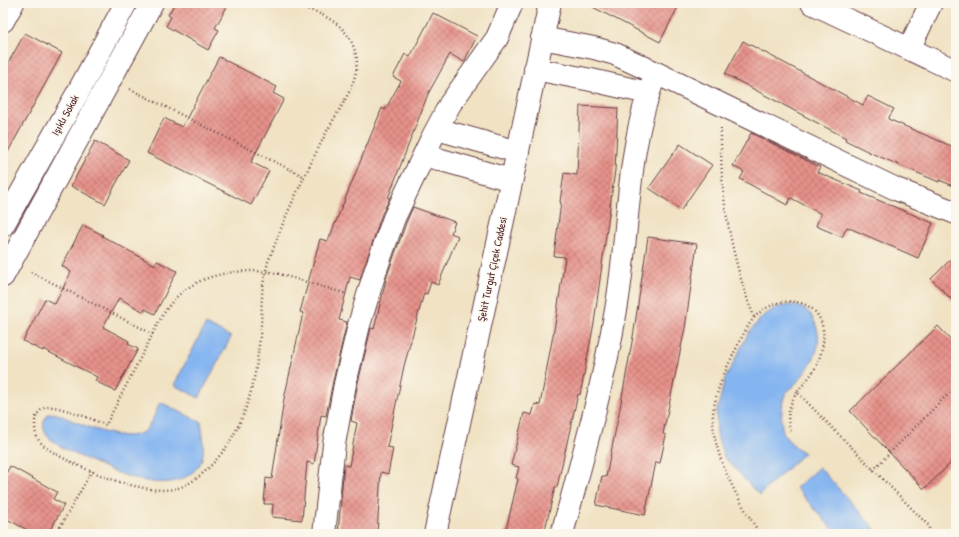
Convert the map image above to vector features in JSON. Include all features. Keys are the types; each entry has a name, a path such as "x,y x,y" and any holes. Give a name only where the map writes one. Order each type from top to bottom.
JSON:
{"street":[{"path":"3,21 13,3"},
{"name":"Işıklı Sokak","path":"3,225 77,94 126,3"},
{"path":"7,269 152,3"},
{"path":"324,534 335,436 345,384 359,325 394,218 450,104 496,38 512,3"},
{"name":"Şehit Turgut Çiçek Caddesi","path":"435,534 550,3"},
{"path":"812,3 956,71"},
{"path":"909,49 931,3"},
{"path":"542,38 594,48 615,54 896,189 956,213"},
{"path":"535,69 648,93"},
{"path":"562,534 598,400 616,309 636,139 648,93 656,73"},
{"path":"437,129 518,152"},
{"path":"424,155 512,180"}],"path":[{"path":"304,8 320,13 333,20 344,30 352,42 357,58 356,75 349,92 327,131 292,203 268,262 266,272 262,297 261,323 255,378 247,407 237,429 226,447 205,472 191,483 174,489 158,489 118,482 92,471 68,460 44,446 38,438 34,428 35,418 41,409 48,407 58,408 106,425 169,306 180,294 195,283 215,276 259,270 266,272 367,299"},
{"path":"110,80 305,177"},
{"path":"720,104 723,189 732,247 743,288 754,317"},
{"path":"7,269 153,334"},
{"path":"760,534 743,508 720,460 714,437 713,413 722,377 754,317 766,308 779,303 792,301 808,305 818,314 823,328 823,346 819,361 810,376 797,392 788,409 787,420 790,431"},
{"path":"873,470 956,386"},
{"path":"797,392 929,526 929,534"},
{"path":"56,534 92,471"}],"water":[{"path":"792,305 801,307 810,313 818,333 815,356 802,376 786,393 782,406 782,425 785,436 792,444 804,453 759,495 724,457 717,436 716,414 725,379 749,332 763,316 777,307"},
{"path":"206,324 231,337 199,398 174,385"},
{"path":"160,402 201,422 203,438 202,459 197,468 189,475 178,480 152,482 138,480 64,449 52,441 44,429 44,422 50,413 57,414 100,431 124,436 134,435 146,430"},
{"path":"819,467 875,529 869,534 837,534 796,488"}],"building":[{"path":"175,3 229,3 215,28 219,30 208,50 166,26 171,17 168,15"},
{"path":"585,3 680,3 660,42"},
{"path":"433,13 477,36 464,62 450,54 428,94 388,198 390,198 382,214 360,280 350,277 339,320 347,322 326,416 321,415 314,464 307,462 302,520 272,517 273,504 264,504 266,478 272,479 284,399 303,313 300,312 320,239 328,241 382,108 385,110 401,81 393,77 405,54 410,57"},
{"path":"25,33 62,53 3,161 3,72"},
{"path":"743,41 863,105 868,96 894,109 888,119 956,148 956,187 939,180 939,182 871,153 845,140 846,138 725,74"},
{"path":"219,57 277,87 273,93 284,99 251,162 269,171 251,205 147,153 164,118 182,127"},
{"path":"580,106 618,108 615,170 594,323 580,395 578,394 557,487 555,487 544,534 505,534 518,479 516,478 519,467 511,465 524,413 532,415 535,404 540,405 556,319 565,257 554,256 560,202 564,173 577,175"},
{"path":"751,133 820,167 817,172 862,191 861,193 933,223 918,258 847,227 842,237 816,226 821,214 791,198 787,205 740,179 744,172 733,166"},
{"path":"95,141 129,160 105,204 71,186"},
{"path":"680,144 712,165 681,210 649,188"},
{"path":"413,207 455,222 451,233 458,236 438,285 431,282 427,294 424,293 404,366 387,447 393,448 388,474 381,472 377,534 338,534 344,465 349,466 357,423 351,421 357,387 371,328 374,329 387,276"},
{"path":"83,225 155,265 157,261 177,271 155,314 145,309 144,312 119,298 103,327 129,341 128,344 138,349 115,391 95,381 97,377 43,349 43,351 23,341 45,299 55,304 71,272 62,266"},
{"path":"648,237 697,244 685,328 663,434 666,435 660,463 656,462 645,515 596,505 602,476 606,477 620,408 634,331"},
{"path":"956,254 956,304 931,279"},
{"path":"938,326 956,345 956,458 924,489 850,411"},
{"path":"10,466 57,492 53,499 64,505 48,534 35,534 3,517 3,480"}]}
